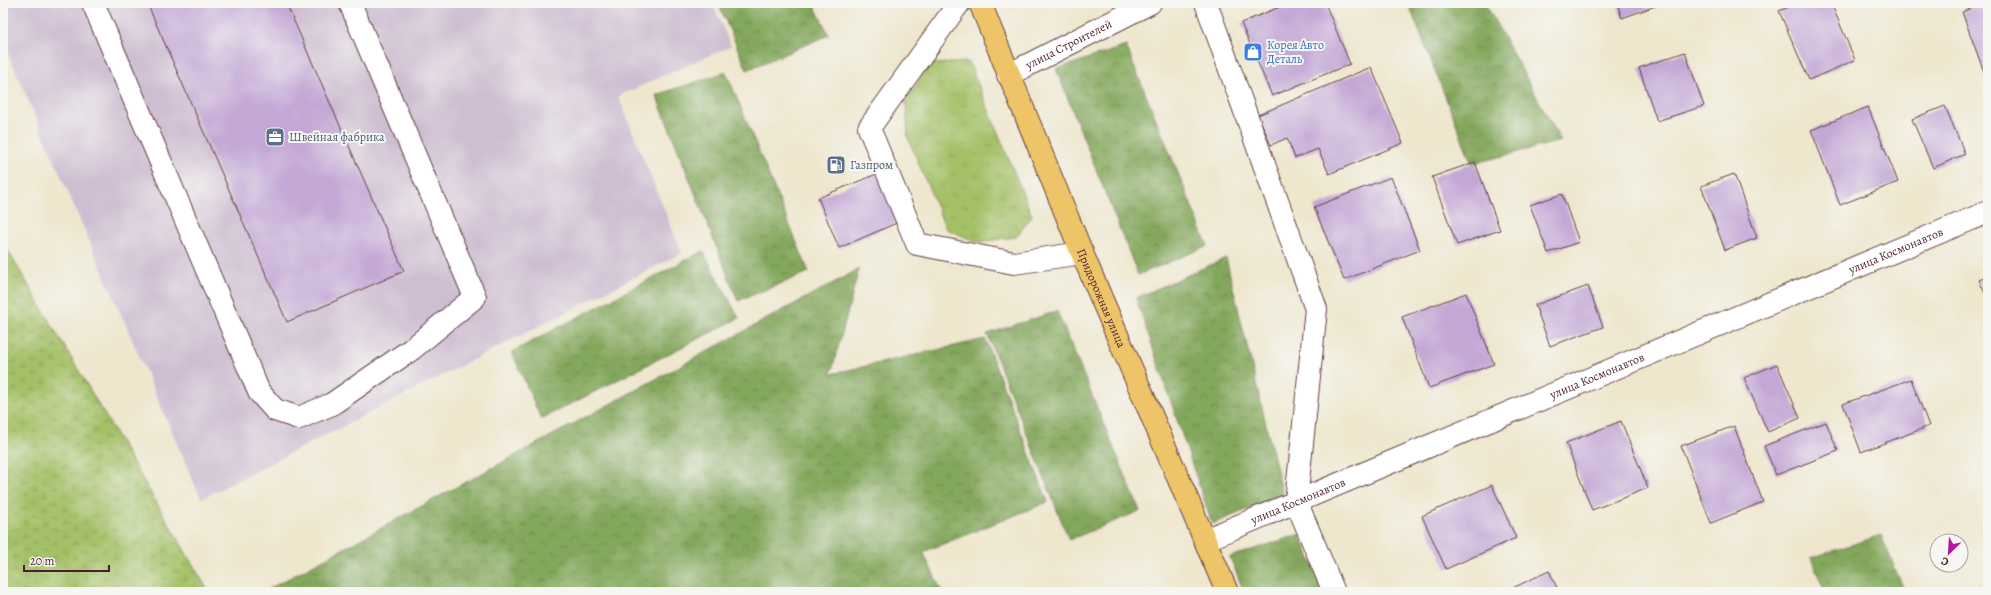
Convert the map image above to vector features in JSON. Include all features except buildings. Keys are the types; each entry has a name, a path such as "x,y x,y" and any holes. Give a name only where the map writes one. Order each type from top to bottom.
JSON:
{"main road":[{"name":"Придорожная улица","path":"980,3 1008,75 1082,252 1227,592"}],"street":[{"path":"93,3 259,392 275,410 299,418 332,404 412,349 476,297 350,3"},
{"path":"959,3 868,128 917,244 1014,263 1082,252"},
{"name":"улица Строителей","path":"1008,75 1150,3"},
{"path":"1206,3 1316,309 1296,501 1334,592"},
{"name":"улица Космонавтов","path":"1205,540 1988,212"}],"shaded area":[{"path":"3,3 712,3 731,46 618,96 682,253 201,499 3,42"}],"green space":[{"path":"718,3 813,3 829,35 747,70"},
{"path":"1408,3 1485,3 1561,141 1472,164"},
{"path":"1126,46 1208,246 1138,275 1056,69"},
{"path":"969,62 1032,216 1016,237 978,242 946,229 908,138 906,102 929,64"},
{"path":"726,72 809,272 738,301 656,95"},
{"path":"3,242 209,592 3,592"},
{"path":"703,251 739,318 541,419 512,352"},
{"path":"1226,258 1283,495 1212,524 1136,298"},
{"path":"859,269 831,374 985,339 1048,502 923,552 942,592 263,592"},
{"path":"1057,311 1140,511 1069,540 987,334"},
{"path":"1300,534 1324,592 1244,592 1230,557"},
{"path":"1881,535 1905,592 1825,592 1811,558"}],"place":[{"name":"Корея Авто Деталь","path":"1253,52"},
{"name":"Швейная фабрика","path":"275,137"},
{"name":"Газпром","path":"836,165"}]}
